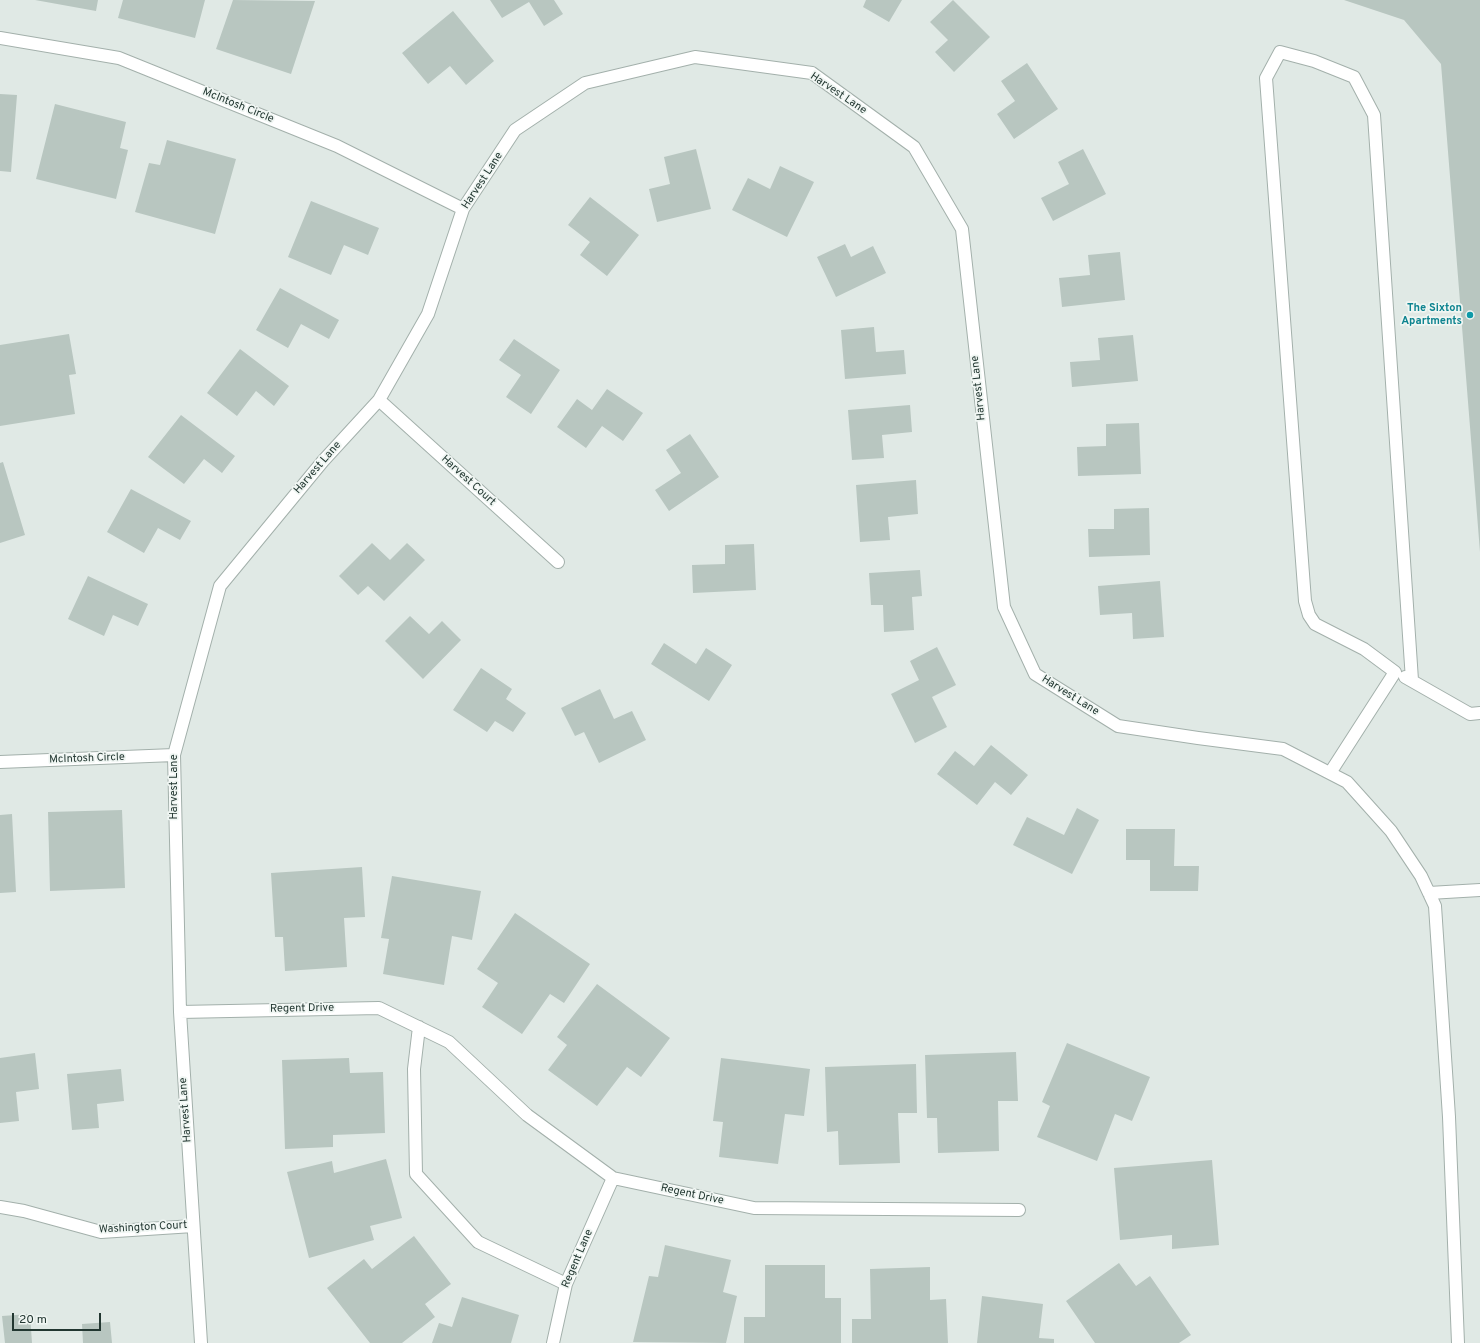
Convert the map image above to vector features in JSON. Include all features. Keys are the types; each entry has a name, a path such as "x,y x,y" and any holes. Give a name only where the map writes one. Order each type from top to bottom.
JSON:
{"street":[{"name":"McIntosh Circle","path":"0,38 119,58 337,146 463,209"},
{"path":"1412,680 1374,115 1354,78 1314,61 1280,52 1266,78 1305,601 1315,624 1364,649 1395,672 1412,680 1470,714 1480,713"},
{"name":"Harvest Lane","path":"201,1343 180,1012 174,755 220,586 323,461 379,400 428,314 463,209 515,130 585,83 695,57 812,73 914,147 962,229 1004,607 1036,674 1118,726 1283,749 1330,773 1347,782 1391,831 1421,876 1435,906 1449,1117 1458,1343"},
{"name":"Harvest Court","path":"379,400 558,562"},
{"path":"1330,773 1395,672"},
{"name":"McIntosh Circle","path":"0,762 174,755"},
{"path":"1429,894 1480,890"},
{"name":"Regent Drive","path":"180,1012 380,1008 449,1042 527,1115 613,1178 754,1208 1018,1210"},
{"path":"419,1027 414,1069 416,1174 478,1242 566,1284"},
{"name":"Regent Lane","path":"553,1343 566,1284 613,1178"},
{"name":"Washington Court","path":"0,1207 24,1211 101,1232 193,1226"}],"building":[{"path":"35,0 98,0 96,11"},
{"path":"123,0 205,0 195,38 118,18"},
{"path":"233,0 315,1 291,74 216,49"},
{"path":"490,0 554,0 563,14 544,26 529,2 502,18"},
{"path":"866,0 902,0 889,22 863,7"},
{"path":"953,0 990,37 954,72 935,52 948,40 930,22"},
{"name":"The Sixton Apartments","path":"1344,0 1480,0 1480,552 1441,64 1404,20"},
{"path":"453,11 494,61 466,85 450,66 428,84 402,53"},
{"path":"1027,63 1058,109 1014,139 997,114 1015,101 1001,81"},
{"path":"0,94 17,95 11,172 0,171"},
{"path":"55,104 126,122 120,148 128,150 116,199 36,179"},
{"path":"167,140 236,159 215,234 135,212 149,163 160,165"},
{"path":"696,149 711,209 657,222 649,189 670,184 664,157"},
{"path":"1083,149 1106,194 1053,221 1041,198 1069,184 1058,162"},
{"path":"780,166 814,182 787,237 732,210 748,178 770,189"},
{"path":"590,197 639,235 607,276 580,255 590,242 568,225"},
{"path":"311,201 379,228 368,255 344,245 331,275 288,257"},
{"path":"845,244 851,257 873,246 886,273 836,297 817,257"},
{"path":"1120,252 1125,300 1062,307 1059,278 1090,275 1088,255"},
{"path":"280,288 339,320 329,339 301,324 288,348 256,330"},
{"path":"874,327 876,352 904,350 906,374 845,379 841,330"},
{"path":"69,334 76,374 69,375 75,414 0,426 0,345"},
{"path":"1133,335 1138,381 1072,387 1070,362 1100,360 1098,338"},
{"path":"514,339 560,370 531,414 506,397 521,375 499,360"},
{"path":"240,349 289,386 274,406 256,391 237,416 207,393"},
{"path":"607,389 643,413 623,441 602,426 586,448 557,427 577,399 592,410"},
{"path":"910,405 912,432 882,435 884,458 852,460 848,410"},
{"path":"181,415 235,456 222,473 204,459 184,484 148,457"},
{"path":"1139,423 1141,474 1078,476 1077,447 1106,446 1106,424"},
{"path":"690,434 719,477 669,511 655,490 681,473 666,450"},
{"path":"3,462 25,535 0,543 0,463"},
{"path":"916,480 918,514 888,517 890,540 860,542 856,485"},
{"path":"131,489 191,521 180,540 158,528 144,553 107,532"},
{"path":"1149,508 1150,555 1089,557 1088,529 1114,529 1114,509"},
{"path":"372,543 390,560 407,543 425,560 384,601 368,586 358,595 339,576"},
{"path":"754,544 756,590 693,593 692,565 725,564 725,545"},
{"path":"920,570 922,596 912,597 914,630 884,632 883,605 871,605 869,573"},
{"path":"88,576 148,604 138,626 113,615 104,636 68,619"},
{"path":"1160,581 1164,637 1133,639 1132,613 1100,615 1098,586"},
{"path":"410,616 429,634 442,621 461,640 423,679 385,641"},
{"path":"664,643 696,664 706,648 732,665 709,701 651,664"},
{"path":"937,647 956,685 932,697 947,727 915,743 891,694 919,680 910,661"},
{"path":"481,668 512,689 506,699 526,713 513,732 495,721 487,732 453,710"},
{"path":"600,689 614,719 632,711 646,740 599,763 584,732 575,736 561,708"},
{"path":"991,745 1028,775 1011,795 995,782 977,805 937,774 955,751 974,766"},
{"path":"1077,808 1099,820 1072,874 1013,845 1027,817 1064,835"},
{"path":"122,810 125,888 50,891 48,812"},
{"path":"12,814 16,892 0,893 0,815"},
{"path":"1126,829 1175,829 1174,866 1199,866 1198,891 1150,891 1150,860 1126,860"},
{"path":"362,867 365,917 344,918 347,967 285,971 283,937 275,937 271,873"},
{"path":"392,876 481,891 472,940 452,936 444,985 383,974 389,939 381,938"},
{"path":"515,913 590,964 564,1003 550,994 522,1034 482,1007 498,983 477,969"},
{"path":"597,984 670,1038 641,1077 627,1067 597,1106 548,1070 567,1045 557,1037"},
{"path":"1067,1043 1150,1077 1132,1121 1115,1114 1097,1161 1037,1137 1050,1106 1042,1102"},
{"path":"1016,1052 1018,1101 998,1101 999,1151 938,1153 937,1118 927,1118 925,1055"},
{"path":"35,1053 39,1089 16,1092 19,1121 0,1123 0,1058"},
{"path":"349,1058 350,1073 383,1072 385,1133 333,1135 333,1147 285,1149 282,1060"},
{"path":"721,1058 810,1069 804,1116 785,1114 778,1164 719,1157 723,1122 713,1121"},
{"path":"916,1064 917,1113 898,1113 900,1163 839,1165 838,1131 827,1132 825,1067"},
{"path":"121,1069 124,1101 97,1104 99,1128 72,1130 67,1074"},
{"path":"386,1159 402,1218 370,1226 374,1240 309,1258 287,1172 332,1161 334,1173"},
{"path":"1212,1160 1219,1245 1172,1249 1172,1235 1120,1240 1114,1168"},
{"path":"414,1236 451,1284 425,1304 435,1317 402,1343 370,1343 327,1288 364,1259 372,1269"},
{"path":"665,1245 731,1260 723,1292 737,1296 726,1343 633,1342 649,1276 658,1277"},
{"path":"1119,1263 1136,1286 1150,1276 1191,1335 1179,1343 1095,1343 1066,1301"},
{"path":"765,1265 825,1265 825,1298 841,1298 841,1343 744,1343 744,1317 765,1317"},
{"path":"930,1267 930,1300 946,1299 948,1343 852,1343 852,1319 871,1319 870,1269"},
{"path":"982,1296 1043,1304 1039,1338 1054,1339 1054,1343 977,1343"},
{"path":"462,1297 519,1315 511,1343 432,1343 439,1323 452,1327"},
{"path":"30,1314 32,1343 5,1343 2,1316"},
{"path":"110,1322 112,1343 83,1343 82,1324"}],"place":[{"name":"The Sixton Apartments","path":"1470,315"}]}
